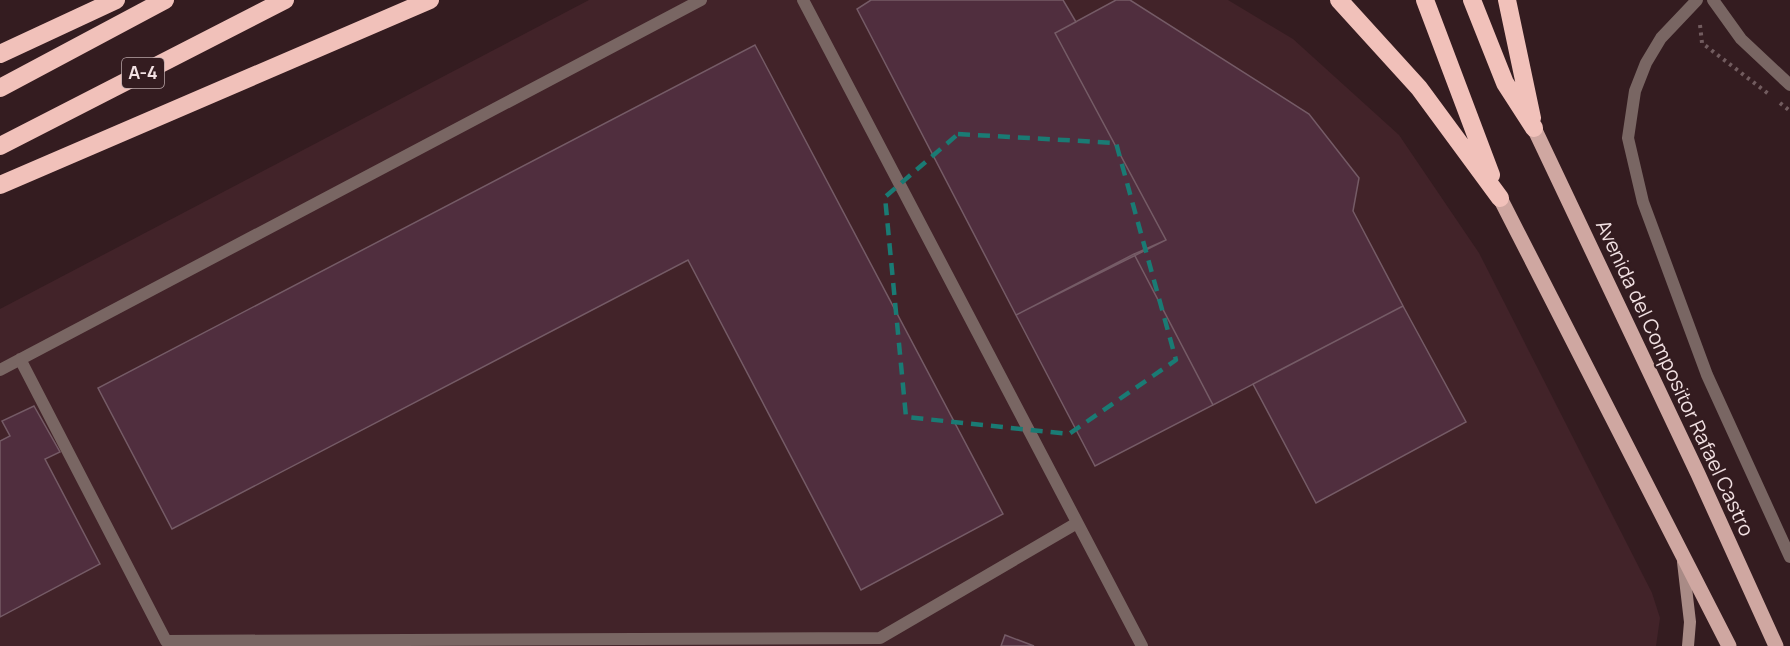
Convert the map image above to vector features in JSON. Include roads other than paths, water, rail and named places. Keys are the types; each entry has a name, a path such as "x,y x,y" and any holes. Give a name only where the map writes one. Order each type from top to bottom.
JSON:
{"highway":[{"path":"0,54 116,0"},
{"path":"0,88 165,0"},
{"name":"A-4","path":"0,146 285,0"},
{"path":"0,185 430,0"},
{"path":"1338,0 1419,88 1500,198"},
{"path":"1425,0 1500,198"},
{"path":"1473,0 1505,83 1534,128"},
{"path":"1508,0 1534,128"}],"main road":[{"name":"Avenida del Compositor Rafael Castro","path":"1534,128 1698,474 1776,646"},
{"path":"1500,198 1729,646"},
{"path":"1681,552 1688,593 1688,646"}],"street":[{"path":"0,370 701,0"},
{"path":"802,0 1142,646"},
{"name":"Avenida del Compositor Rafael Castro","path":"1697,0 1661,38 1646,63 1635,91 1628,138 1643,202 1707,375 1790,557"},
{"path":"1713,0 1741,39 1790,86"},
{"path":"20,359 166,641 879,638 1077,523"}]}
